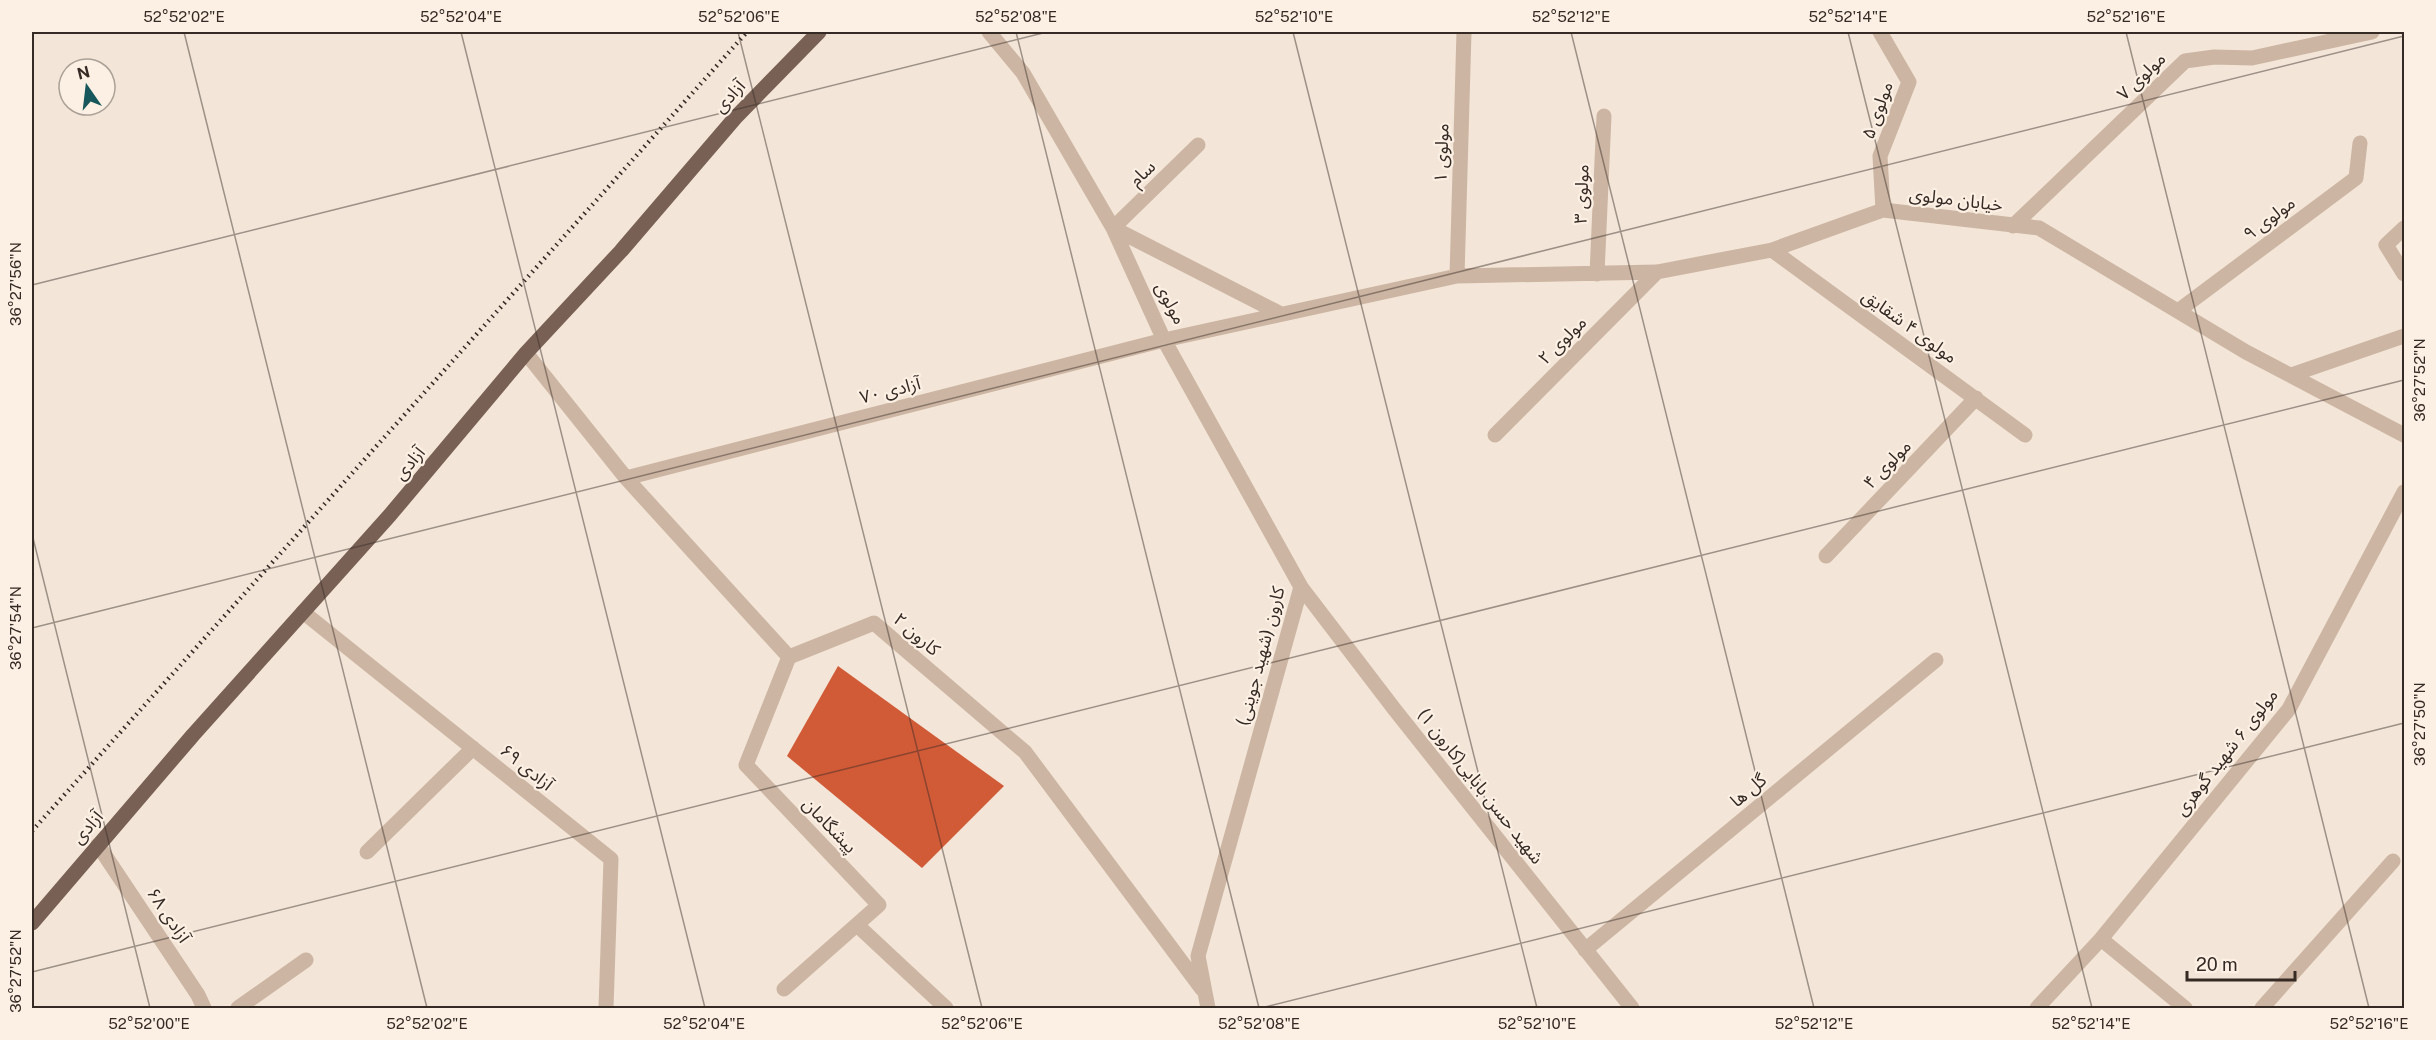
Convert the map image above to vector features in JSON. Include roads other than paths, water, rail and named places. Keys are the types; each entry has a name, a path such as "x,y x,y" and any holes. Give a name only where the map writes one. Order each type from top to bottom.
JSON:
{"main road":[{"name":"آزادی","path":"32,923 98,845 390,515 526,353 621,250 735,118 819,32"}],"street":[{"name":"مولوی","path":"989,32 1023,73 1113,228 1164,340 1457,276"},
{"name":"مولوی ۱","path":"1457,276 1464,32"},
{"name":"مولوی ۵","path":"1880,32 1909,82 1880,156 1883,210"},
{"name":"مولوی ۷","path":"2013,226 2185,61 2214,57 2252,58 2372,32"},
{"name":"مولوی ۳","path":"1597,274 1604,116"},
{"name":"مولوی ۹","path":"2178,311 2356,178 2360,143"},
{"name":"سام","path":"1113,228 1198,145"},
{"name":"خیابان مولوی","path":"1457,276 1657,272 1772,250 1883,210 2039,228 2290,375 2404,435"},
{"path":"1113,228 1281,314"},
{"path":"2404,228 2386,245 2404,274"},
{"name":"مولوی ۴ شقایق","path":"1772,250 2025,435"},
{"name":"مولوی ۲","path":"1495,435 1657,272"},
{"path":"2290,375 2404,336"},
{"name":"آزادی ۷۰","path":"626,478 1164,340"},
{"name":"کارون (شهید جوینی)","path":"1164,340 1301,587 1198,956 1207,1001"},
{"path":"526,353 626,478 789,657"},
{"name":"مولوی ۴","path":"1826,556 1976,398"},
{"name":"مولوی ۶ شهید گوهری","path":"2037,1008 2101,939 2289,709 2404,492"},
{"name":"شهید حسن بابایی(کارون ۱)","path":"1301,587 1403,720 1632,1008"},
{"name":"آزادی ۶۹","path":"303,612 610,859 606,1008"},
{"name":"کارون ۲","path":"789,657 874,623 1025,752 1207,1001"},
{"name":"پیشگامان","path":"784,989 879,905 746,765 789,657"},
{"name":"گل ها","path":"1586,950 1936,660"},
{"path":"367,852 472,748"},
{"name":"آزادی ۶۸","path":"98,845 198,994 204,1008"},
{"path":"2262,1008 2393,861"},
{"path":"857,925 946,1008"},
{"path":"2101,939 2185,1008"},
{"path":"238,1008 306,960"}],"railway":[{"path":"32,831 747,32"}]}
